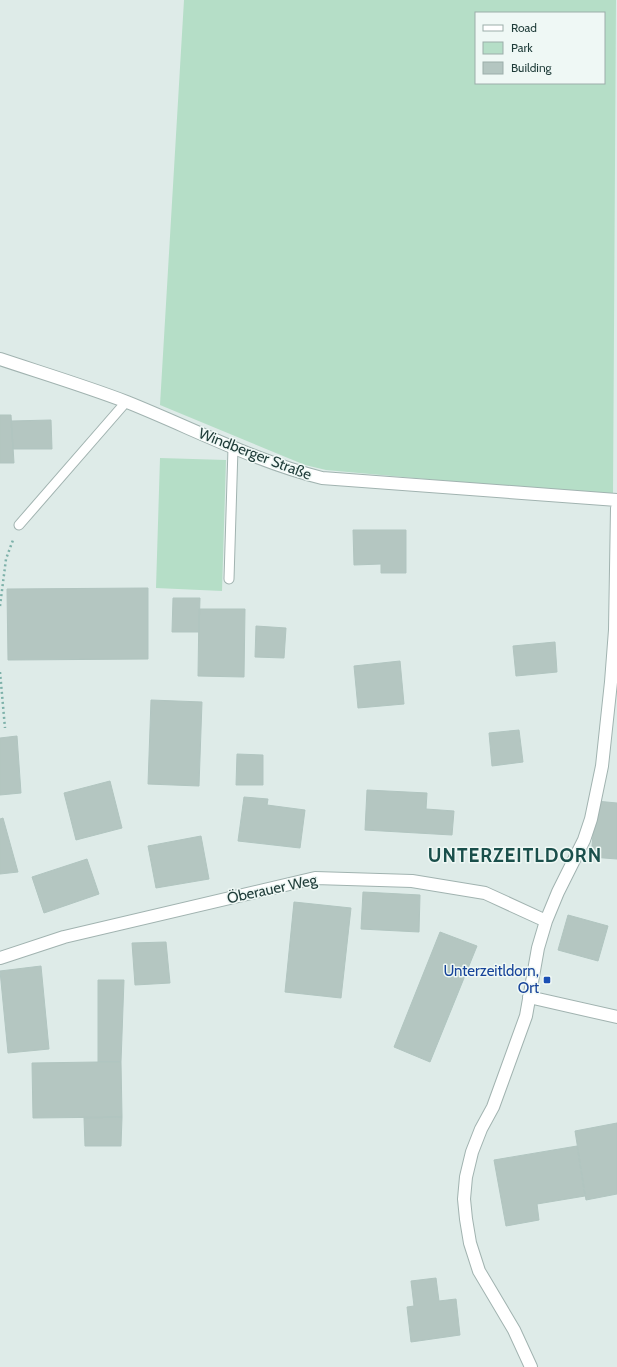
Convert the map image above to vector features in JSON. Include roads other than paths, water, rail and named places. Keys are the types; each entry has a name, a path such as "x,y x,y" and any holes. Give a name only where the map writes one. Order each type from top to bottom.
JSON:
{"street":[{"name":"Windberger Straße","path":"0,359 126,402 234,448 302,473 322,478 617,500"},
{"path":"531,1367 514,1330 479,1271 470,1243 466,1219 464,1199 466,1177 472,1152 480,1129 493,1107 526,1016 538,948 546,921 558,892 584,840 591,819 612,715 617,508"},
{"name":"Öberauer Weg","path":"0,958 64,937 316,878 412,881 485,893 546,921"},
{"path":"529,997 617,1018"}],"lane":[{"path":"19,525 126,402"},
{"path":"229,579 234,448"}],"place":[{"name":"Unterzeitldorn, Ort","path":"547,980"}],"district":[{"name":"UNTERZEITLDORN","path":"515,855"}]}
